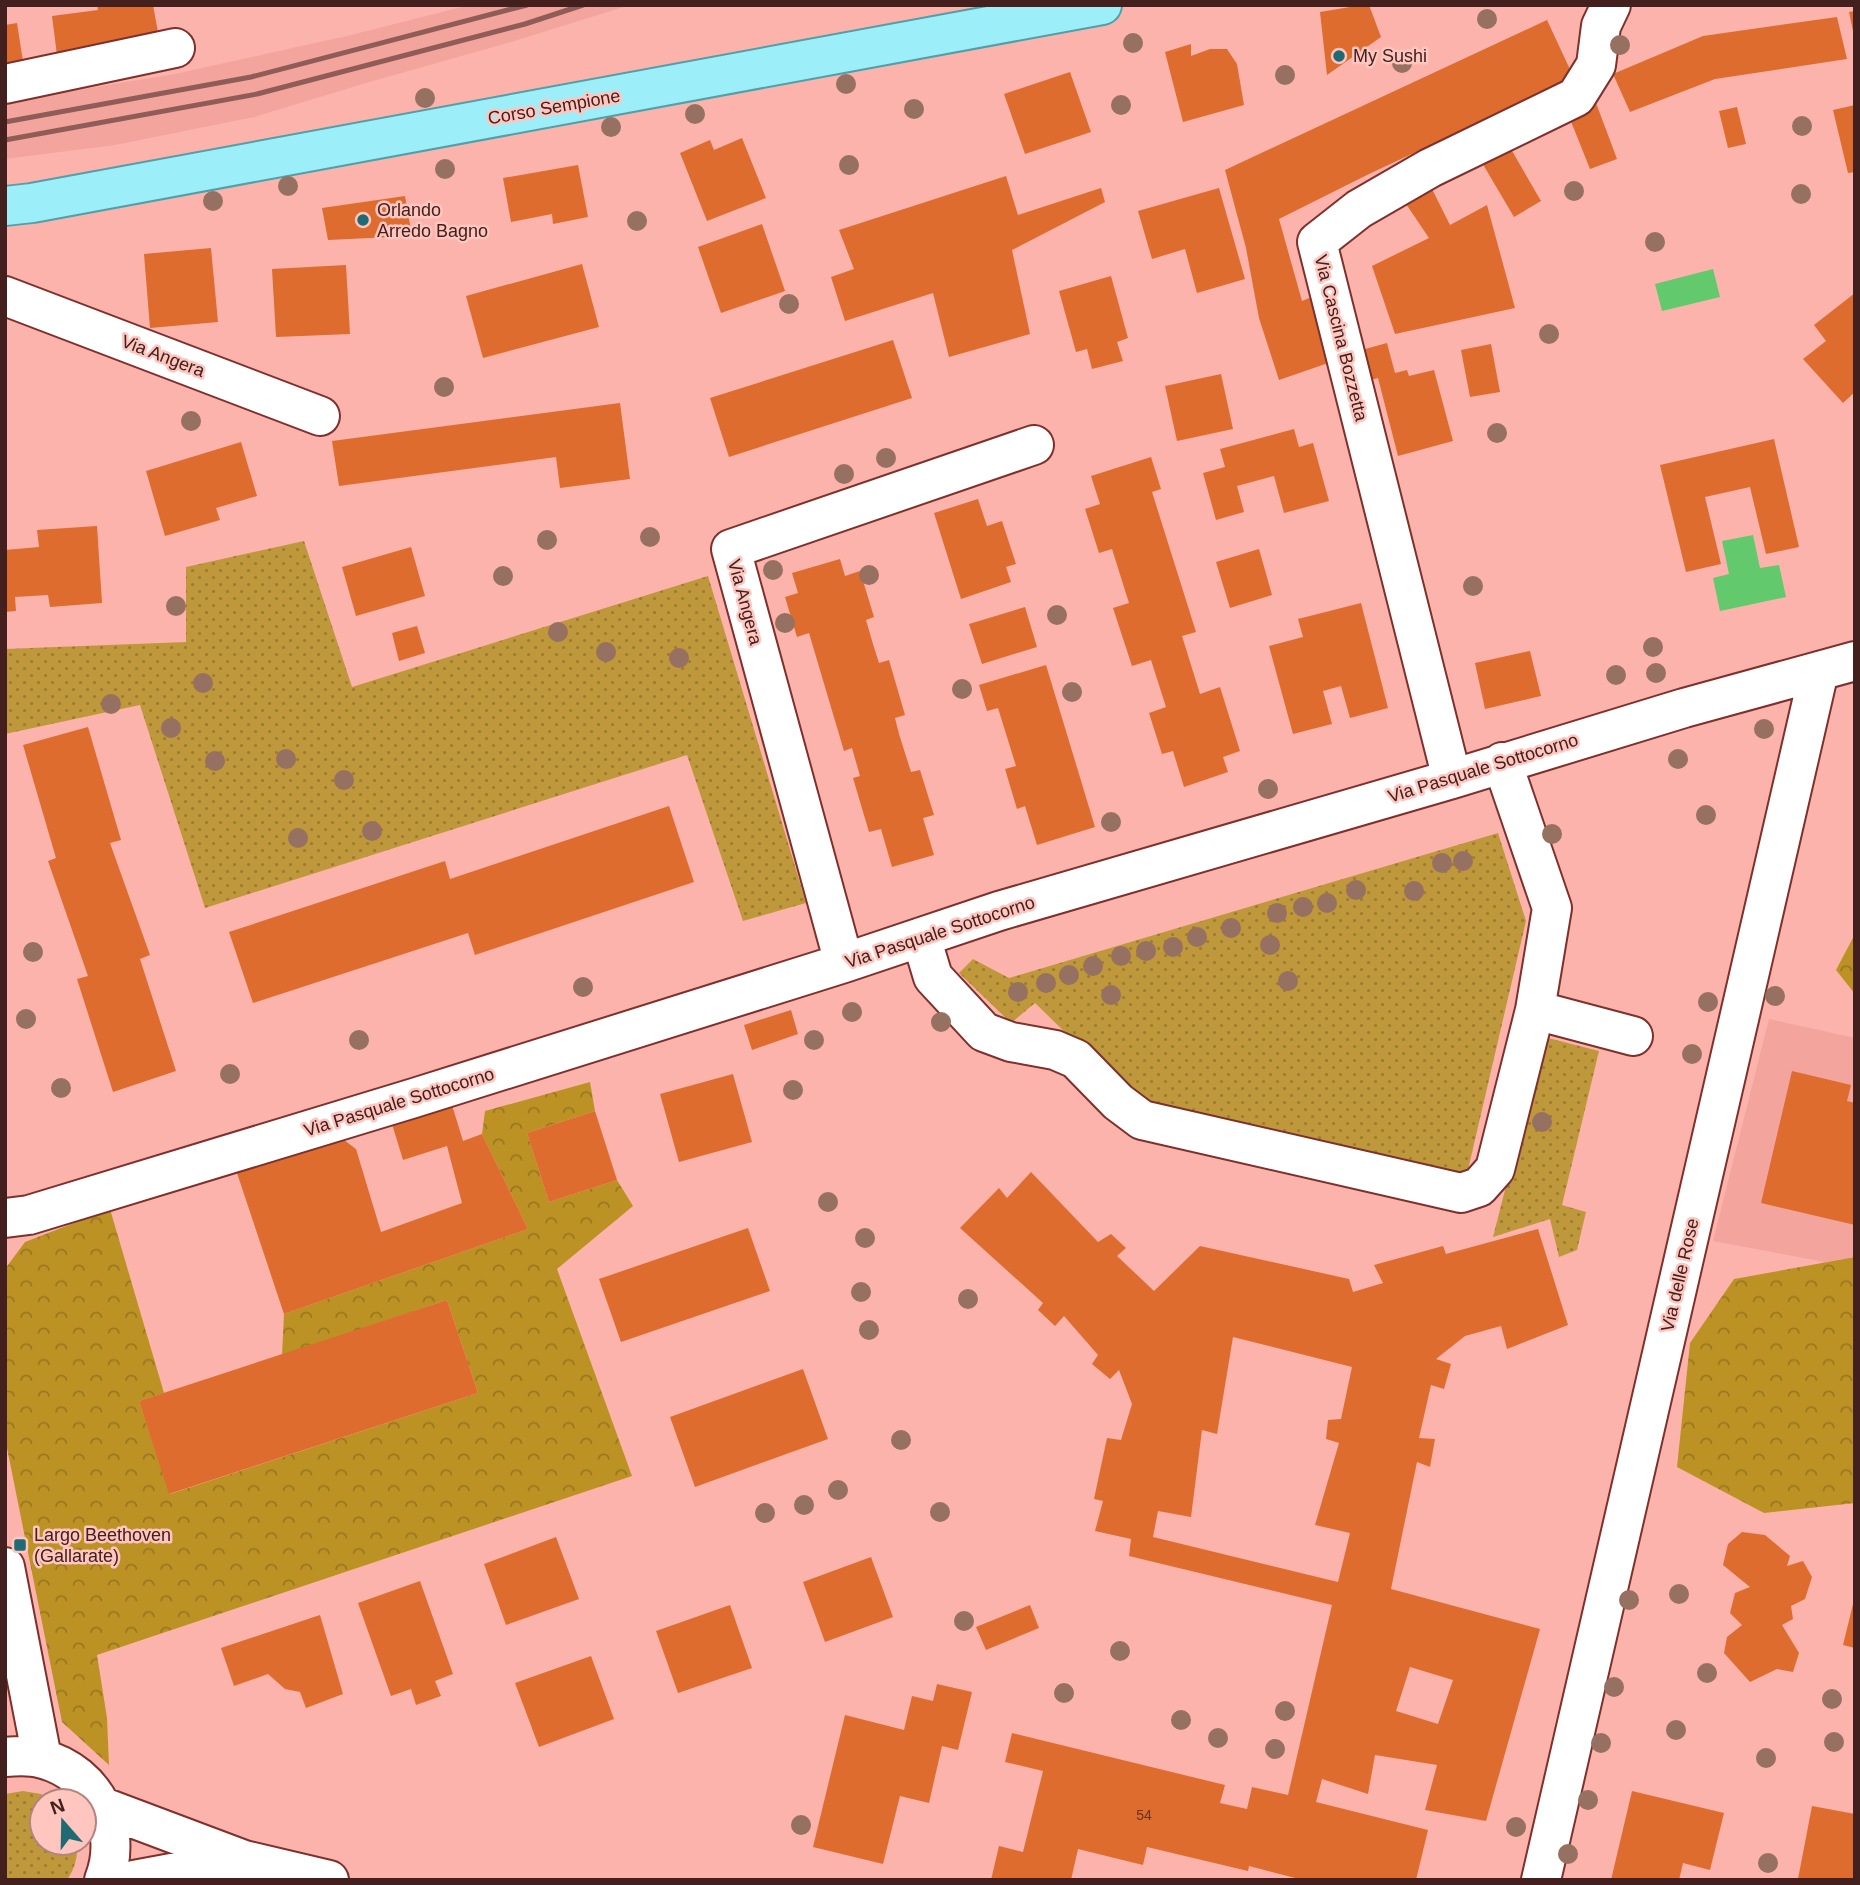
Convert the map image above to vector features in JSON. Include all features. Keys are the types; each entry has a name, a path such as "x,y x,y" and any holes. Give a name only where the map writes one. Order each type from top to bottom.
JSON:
{"main road":[{"name":"Corso Sempione","path":"5,206 1102,5"}],"street":[{"name":"Via Cascina Bozzetta","path":"1452,779 1317,242 1359,208 1430,168 1576,97 1596,65 1601,26 1611,5"},
{"path":"5,84 175,48"},
{"name":"Via Angera","path":"5,296 320,416"},
{"name":"Via Angera","path":"844,963 731,550 1034,445"},
{"name":"Via Pasquale Sottocorno","path":"13,1223 844,963 1013,907 1452,779 1684,708 1837,666"},
{"name":"Via delle Rose","path":"1542,1880 1837,666"},
{"path":"921,937 933,976 984,1032 1011,1042 1055,1050 1076,1059 1118,1102 1142,1120 1461,1193 1479,1187 1495,1169 1535,1010 1552,908 1502,762"},
{"path":"1535,1010 1633,1036"},
{"path":"5,1567 43,1758"},
{"path":"5,1758 43,1758 79,1777 92,1791 103,1807 110,1828 111,1851 104,1880"},
{"path":"103,1807 244,1860 329,1880"},
{"path":"134,1880 244,1860"}],"shaded area":[{"path":"470,5 630,5 254,117 115,145 5,159 5,102 175,74 351,35"},
{"path":"1713,269 1720,297 1662,311 1655,284"},
{"path":"1753,535 1760,568 1779,565 1786,597 1720,611 1713,578 1729,574 1722,541"},
{"path":"304,541 352,687 708,576 806,903 743,921 687,755 205,908 140,705 5,734 5,649 186,642 186,567"},
{"path":"1498,833 1526,921 1467,1174 1139,1104 1035,1003 1011,1023 959,973 973,959 1009,978"},
{"path":"1769,1019 1855,1038 1855,1257 1825,1262 1713,1241"},
{"path":"1544,1037 1599,1051 1562,1205 1586,1212 1577,1250 1559,1257 1550,1219 1493,1237"},
{"path":"28,1792 28,1857 76,1857 67,1880 5,1880 5,1794"}],"green space":[{"path":"1855,934 1855,994 1836,970"},
{"path":"590,1082 595,1111 527,1133 549,1202 617,1180 633,1206 557,1269 632,1476 97,1655 107,1718 109,1765 62,1722 5,1438 5,1269 25,1242 110,1209 164,1393 139,1401 170,1494 478,1393 447,1300 282,1355 284,1314 528,1229 482,1134 485,1111"},
{"path":"1855,1257 1855,1503 1764,1513 1677,1467 1690,1343 1734,1279"}],"building":[{"path":"97,5 153,5 160,43 58,63 52,16 98,10"},
{"name":"My Sushi","path":"1369,5 1381,37 1327,75 1320,12"},
{"path":"1855,11 1855,36 1854,36 1849,12"},
{"path":"1837,17 1847,59 1715,79 1630,112 1613,74 1703,36"},
{"path":"1547,20 1574,78 1279,219 1302,301 1319,294 1334,361 1279,380 1259,318 1246,248 1225,170"},
{"path":"17,23 24,68 5,72 5,25"},
{"path":"1191,44 1191,56 1210,49 1227,49 1237,64 1244,105 1183,122 1165,52"},
{"path":"1070,72 1091,132 1025,154 1004,94"},
{"path":"1596,103 1617,159 1590,169 1568,114"},
{"path":"1855,105 1855,172 1848,173 1833,110"},
{"path":"1737,107 1746,144 1728,148 1719,111"},
{"path":"742,138 766,198 707,221 680,153 710,140 714,150"},
{"path":"1508,144 1541,201 1514,217 1481,161"},
{"path":"578,165 588,217 553,224 552,214 511,222 503,178"},
{"path":"1006,176 1018,215 1101,188 1105,202 1012,250 1030,334 949,357 933,293 845,321 831,277 854,269 839,230"},
{"path":"1428,181 1450,225 1487,205 1515,308 1395,334 1372,266 1429,238 1400,195"},
{"path":"1219,188 1245,279 1197,293 1185,249 1152,259 1138,211"},
{"path":"405,196 412,236 328,240 322,208"},
{"path":"762,224 785,291 721,313 698,247"},
{"path":"211,248 218,322 150,328 144,254"},
{"path":"582,264 599,327 483,358 466,296"},
{"path":"346,265 350,334 276,337 272,269"},
{"path":"1111,276 1128,338 1117,342 1123,361 1092,369 1087,349 1076,352 1059,291"},
{"path":"1855,293 1855,392 1843,403 1803,359 1826,341 1814,325"},
{"path":"893,340 912,398 729,457 710,398"},
{"path":"1387,343 1395,373 1407,370 1409,376 1434,370 1453,441 1398,456 1378,378 1367,381 1358,351"},
{"path":"1491,344 1500,392 1470,397 1461,350"},
{"path":"1221,374 1233,429 1177,441 1165,386"},
{"path":"620,403 630,479 560,488 556,457 339,486 332,441"},
{"path":"1294,429 1299,447 1313,443 1329,501 1284,513 1274,476 1237,486 1244,512 1216,520 1203,473 1225,467 1220,449"},
{"path":"1774,439 1799,547 1766,554 1750,487 1705,497 1721,564 1686,572 1660,465"},
{"path":"241,442 257,496 216,508 220,520 165,536 146,471"},
{"path":"1151,457 1161,489 1152,492 1196,632 1182,636 1200,694 1220,687 1240,751 1223,757 1228,772 1184,787 1173,751 1162,754 1149,713 1166,707 1151,660 1132,666 1113,608 1129,603 1112,549 1099,553 1085,509 1100,504 1091,476"},
{"path":"978,499 987,526 1002,521 1016,564 1006,567 1011,582 961,599 934,513"},
{"path":"97,526 102,603 50,607 48,595 15,597 16,611 5,612 5,550 39,547 37,530"},
{"path":"411,547 425,596 356,616 342,567"},
{"path":"1259,549 1272,595 1230,608 1216,562"},
{"path":"840,559 845,576 860,571 874,617 866,620 873,644 879,663 889,660 905,715 895,718 899,734 911,772 920,770 934,815 923,818 934,855 892,867 881,829 869,832 853,778 860,776 852,748 844,751 809,633 797,637 785,597 798,593 792,573"},
{"path":"1361,603 1388,708 1350,718 1341,686 1323,691 1332,724 1293,734 1269,646 1303,637 1298,619"},
{"path":"1025,607 1037,647 982,664 969,624"},
{"path":"417,626 425,653 399,661 392,633"},
{"path":"1530,651 1541,696 1485,709 1475,663"},
{"path":"1046,665 1095,827 1037,845 1025,806 1017,809 1005,769 1016,766 998,708 987,711 979,685"},
{"path":"88,727 121,840 110,843 150,955 140,959 176,1071 113,1092 77,979 88,976 48,861 56,858 23,745"},
{"path":"669,806 694,882 475,955 468,933 253,1003 229,932 445,861 450,879"},
{"path":"791,1010 798,1034 752,1050 744,1025"},
{"path":"1792,1071 1851,1085 1847,1101 1855,1103 1855,1225 1761,1203"},
{"path":"733,1074 752,1142 679,1162 660,1094"},
{"path":"452,1105 463,1141 482,1134 528,1229 284,1314 236,1170 340,1137 356,1149 381,1232 462,1203 447,1146 403,1160 392,1124"},
{"path":"595,1111 617,1180 549,1202 527,1133"},
{"path":"1031,1172 1098,1242 1111,1234 1126,1248 1117,1256 1154,1291 1200,1246 1349,1279 1353,1292 1383,1283 1374,1265 1443,1246 1446,1254 1538,1229 1568,1325 1507,1349 1501,1326 1465,1336 1436,1359 1451,1364 1444,1389 1431,1385 1419,1438 1435,1439 1430,1467 1417,1462 1391,1589 1540,1629 1486,1821 1425,1810 1437,1765 1375,1755 1368,1794 1322,1779 1316,1802 1428,1830 1416,1880 1303,1880 1249,1866 1248,1871 1147,1847 1143,1865 1078,1849 1071,1880 991,1880 999,1846 1023,1852 1043,1771 1005,1762 1012,1733 1225,1785 1220,1803 1247,1809 1252,1787 1288,1795 1332,1605 1129,1556 1131,1539 1095,1531 1103,1501 1094,1499 1107,1438 1121,1440 1132,1404 1119,1370 1110,1379 1092,1364 1098,1355 1064,1316 1055,1326 1038,1310 1043,1303 960,1228 999,1188 1007,1198","holes":["1233,1337 1352,1367 1341,1419 1328,1420 1326,1439 1339,1443 1315,1525 1350,1533 1338,1582 1153,1537 1158,1511 1191,1517 1202,1430 1217,1434","1410,1667 1453,1680 1438,1724 1396,1711"]},
{"path":"748,1228 770,1291 621,1342 599,1279"},
{"path":"447,1300 478,1393 169,1494 139,1401"},
{"path":"803,1369 828,1439 695,1487 670,1417"},
{"path":"1742,1532 1765,1535 1790,1556 1787,1566 1803,1561 1812,1577 1805,1599 1791,1606 1793,1619 1782,1625 1799,1653 1793,1672 1777,1669 1750,1682 1724,1653 1727,1637 1742,1625 1730,1613 1735,1593 1750,1587 1723,1565 1728,1544"},
{"path":"556,1537 579,1599 506,1625 484,1564"},
{"path":"871,1557 893,1617 825,1642 803,1582"},
{"path":"420,1581 453,1674 435,1681 441,1696 416,1705 411,1689 391,1696 358,1603"},
{"path":"1855,1601 1855,1648 1843,1645"},
{"path":"730,1605 752,1668 678,1693 656,1631"},
{"path":"1030,1605 1039,1628 986,1650 976,1627"},
{"path":"320,1615 343,1694 306,1708 300,1692 285,1689 268,1674 234,1686 221,1648"},
{"path":"591,1656 614,1719 539,1747 515,1683"},
{"path":"937,1684 972,1692 958,1750 942,1746 929,1803 900,1796 883,1864 813,1847 845,1715 904,1730 912,1696 933,1701"},
{"path":"1632,1791 1724,1813 1710,1870 1683,1863 1679,1880 1611,1880"},
{"path":"1812,1806 1855,1814 1855,1880 1798,1879"}],"railway":[{"path":"5,122 251,77 527,5"},
{"path":"5,140 257,94 525,24 583,5"}],"place":[{"name":"My Sushi","path":"1339,56"},
{"name":"Orlando Arredo Bagno","path":"363,220"},
{"name":"Largo Beethoven (Gallarate)","path":"20,1545"}]}
